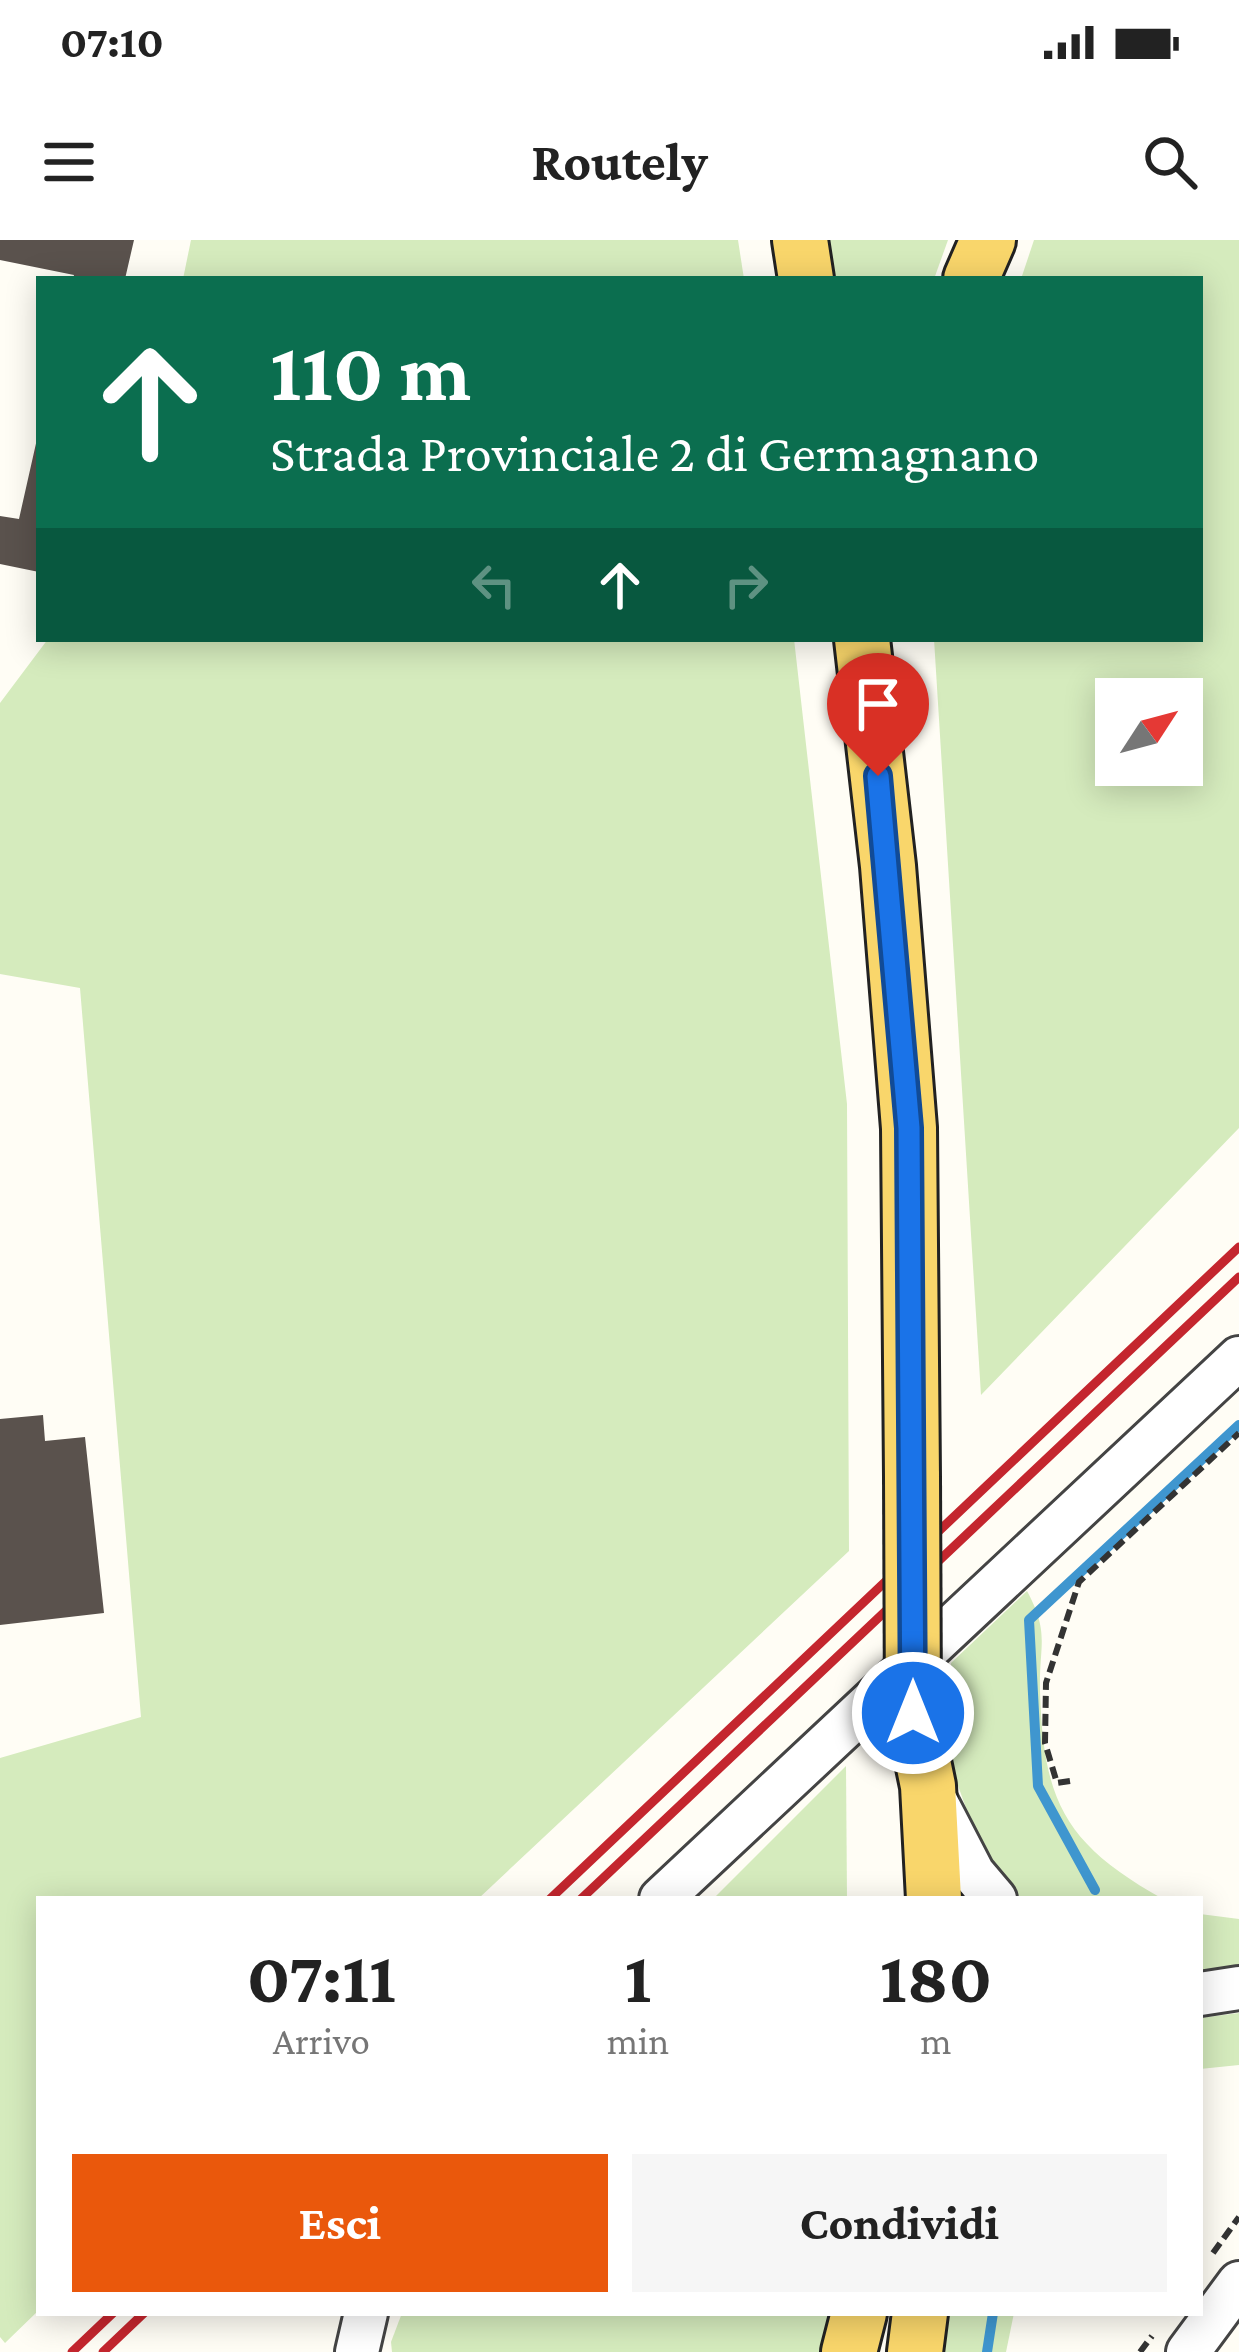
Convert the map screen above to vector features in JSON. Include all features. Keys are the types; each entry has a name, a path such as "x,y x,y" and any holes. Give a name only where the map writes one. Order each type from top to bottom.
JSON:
{"main road":[{"path":"800,240 806,276"},
{"path":"972,276 988,240"},
{"path":"862,642 888,866 909,1128 913,1713 900,1896"},
{"path":"898,642 926,988 909,1128"},
{"path":"913,1713 928,1786 934,1896"},
{"path":"849,2352 858,2316"},
{"path":"915,2352 920,2316"}],"street":[{"path":"664,1896 1239,1358"},
{"path":"928,1786 974,1873 993,1896"},
{"path":"1203,1994 1239,1988"},
{"path":"1188,2352 1239,2283"},
{"path":"357,2352 367,2316"},
{"path":"368,2316 370,2352"}],"path":[{"path":"1070,1781 1057,1783 1045,1743 1046,1683 1079,1582 1239,1433"},
{"path":"1203,2266 1239,2217"}],"green space":[{"path":"191,240 738,240 744,276 184,276"},
{"path":"823,240 948,240 935,276 829,276"},
{"path":"1034,240 1239,240 1239,1128 981,1395 934,642 1203,642 1203,276 1022,276"},
{"path":"46,642 794,642 847,1104 849,1551 481,1896 36,1896 36,2313 5,2343 0,2337 0,1758 141,1717 80,988 0,974 0,703"},
{"path":"1027,1591 1041,1629 1042,1729 1054,1791 1082,1838 1103,1859 1158,1896 1019,1896 984,1858 952,1769 951,1663"},
{"path":"846,1766 847,1896 716,1896"},
{"path":"1203,1914 1239,1919 1239,1967 1203,1973"},
{"path":"1239,2013 1239,2065 1203,2069 1203,2018"},
{"path":"401,2316 828,2316 822,2352 392,2352"},
{"path":"944,2316 1013,2316 1006,2352 940,2352"}],"building":[{"path":"0,240 134,240 126,276 74,276 0,260"},
{"path":"36,443 36,571 0,564 0,516 19,519"},
{"path":"43,1415 45,1441 85,1437 104,1613 0,1625 0,1419"}],"waterway":[{"path":"1095,1890 1038,1786 1029,1620 1239,1425"},
{"path":"987,2352 993,2316"}],"railway":[{"path":"553,1896 1239,1247"},
{"path":"584,1896 1239,1277"},
{"path":"72,2352 110,2316"},
{"path":"103,2352 141,2316"}],"route":[{"path":"878,776 909,1128 913,1713"}]}
